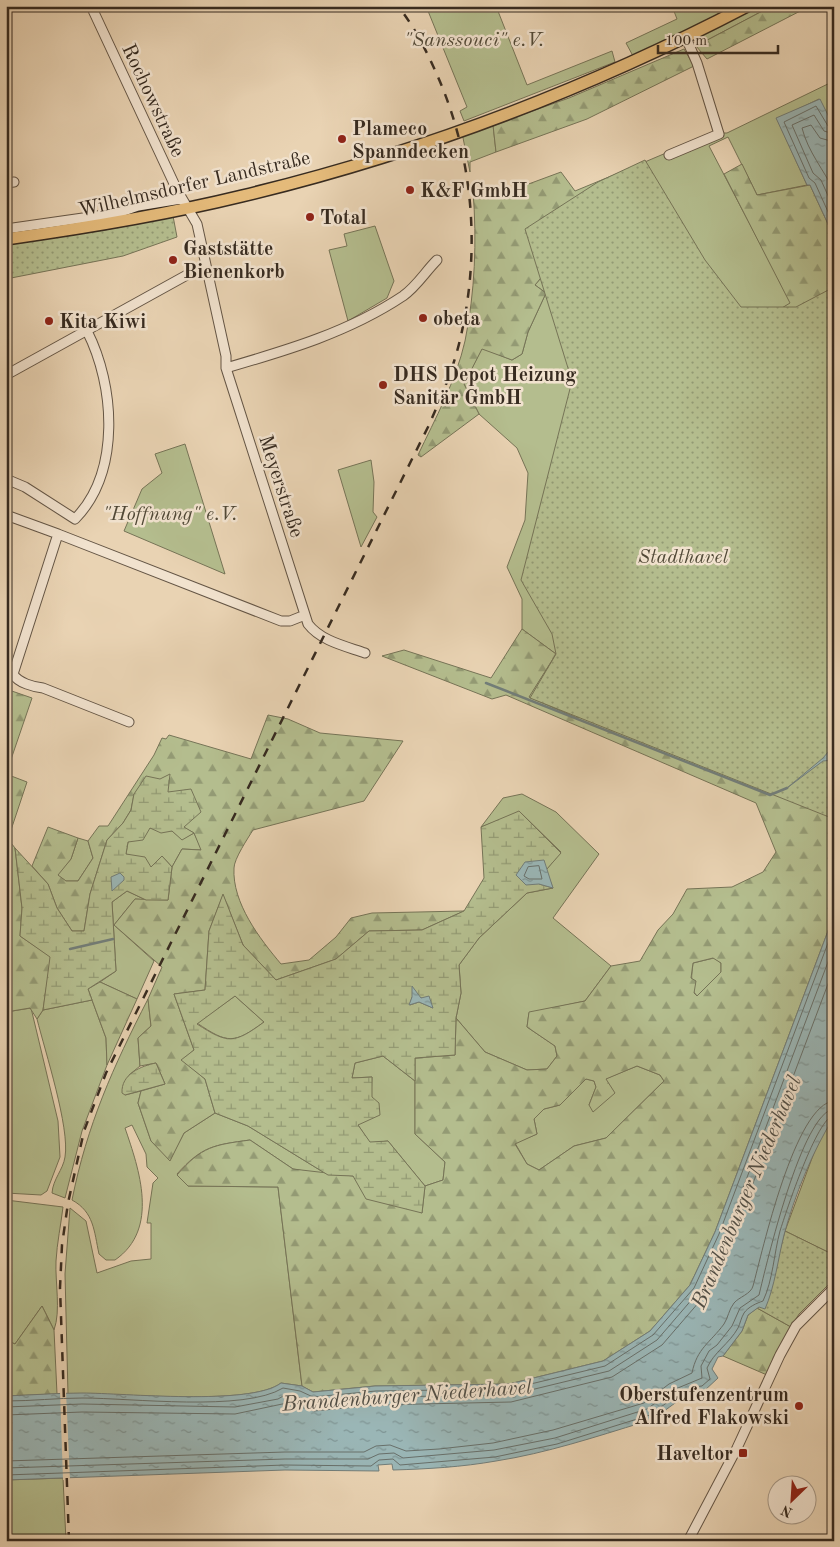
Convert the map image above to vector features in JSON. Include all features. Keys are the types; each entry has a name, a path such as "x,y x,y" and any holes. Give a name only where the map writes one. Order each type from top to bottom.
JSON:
{"main road":[{"name":"Wilhelmsdorfer Landstraße","path":"6,239 47,229 127,221 185,203 284,185 417,145 564,92 686,38 748,6"}],"street":[{"name":"Rochowstraße","path":"92,6 185,203"},
{"path":"669,155 719,134 697,63 686,38"},
{"name":"Meyerstraße","path":"185,203 197,224 226,356 226,368 308,624 315,632 365,653"},
{"name":"Wilhelmsdorfer Landstraße","path":"6,229 47,229"},
{"path":"226,368 320,339 346,328 403,295 416,285 437,260"},
{"path":"6,375 205,265"},
{"path":"6,479 25,487 75,519 88,506 98,481 109,432 106,393 96,349 86,331"},
{"path":"6,515 280,620 290,621 305,615"},
{"path":"58,534 13,674 16,679 37,688 43,688 129,722"},
{"path":"688,1541 737,1448 780,1355 796,1326 834,1288"}],"green space":[{"name":"\"Sanssouci\" e.V.","path":"426,6 496,6 527,85 612,51 615,62 464,121 460,111 467,107"},
{"path":"672,6 735,6 633,56 626,43 677,19"},
{"path":"758,6 772,6 696,46 697,38"},
{"path":"772,6 810,6 707,59 696,46"},
{"path":"684,49 694,66 587,119 496,152 493,125 569,98"},
{"name":"Stadthavel","path":"834,81 834,127 819,99 777,119 807,185 757,195 728,137 709,146 791,303 777,311 834,359 834,745 577,718 528,697 556,654 522,629 522,599 507,567 525,520 528,473 517,448 479,414 464,384 482,348 512,360 522,354 528,332 546,293 535,285 633,167 713,133 727,133"},
{"path":"493,125 496,152 470,162 470,172 462,133"},
{"name":"Stadthavel","path":"645,160 705,260 741,307 796,307 834,287 834,819 530,698 556,654 552,634 521,580 572,381 525,229 598,182"},
{"path":"742,164 757,195 810,185 834,237 834,310 777,311 790,303 724,174"},
{"path":"633,167 535,285 546,293 528,332 522,354 512,360 482,349 464,384 479,414 421,457 418,455 451,385 465,341 471,304 474,266 473,191 488,199 561,172 575,191"},
{"path":"173,216 177,237 123,256 6,279 6,245 105,230"},
{"path":"375,226 394,281 387,298 348,321 329,250 347,246 344,234"},
{"name":"\"Hoffnung\" e.V.","path":"185,444 225,574 124,531 142,489 162,473 155,454"},
{"path":"371,460 374,482 373,512 377,517 361,547 338,470"},
{"path":"522,629 556,654 529,697 577,718 596,706 834,789 834,915 715,1232 690,1285 650,1331 603,1361 509,1384 375,1386 313,1392 302,1386 278,1187 188,1186 177,1175 194,1158 209,1148 250,1140 293,1169 353,1176 422,1213 425,1186 443,1180 445,1162 415,1134 415,1058 455,1055 456,1018 485,1052 527,1070 547,1069 557,1056 555,1046 527,1027 529,1012 585,1001 611,966 640,961 658,930 673,914 687,889 732,887 763,872 776,852 756,803 506,695 492,699 382,656 404,650 491,678","holes":["713,958 721,963 721,972 697,996 694,993 696,981 691,978 693,963","637,1066 660,1075 664,1081 606,1138 574,1146 539,1170 527,1164 515,1144 537,1134 534,1119 544,1109 560,1105 586,1079 594,1081 596,1087 589,1105 593,1112 615,1093 606,1079"]},
{"path":"6,689 32,698 6,774"},
{"path":"268,715 288,719 320,733 403,741 364,801 253,830 236,859 234,868 235,881 242,907 256,932 281,964 309,960 336,937 351,918 372,913 464,911 422,930 369,931 336,959 276,980 243,945 223,895 209,931 205,990 174,994 194,1050 182,1060 205,1079 215,1113 184,1133 170,1161 151,1141 138,1103 141,1091 165,1084 156,1063 140,1066 138,1038 151,1026 148,999 162,967 114,925 135,899 168,900 172,867 182,849 201,850 194,833 183,827 168,792 134,794 131,810 123,823 107,840 90,894 84,931 72,931 57,908 48,884 32,866 48,827 78,838 71,859 58,875 66,881 78,881 93,858 88,841 99,826 108,826 154,755 162,738 166,739 169,735 251,759"},
{"path":"6,774 27,782 8,839 15,848 22,908 20,936 51,957 43,1010 37,1019 30,1008 6,1012"},
{"path":"170,774 168,792 191,789 201,812 184,827 194,833 182,840 172,831 161,833 150,828 143,840 128,842 126,854 145,857 151,867 162,856 172,867 168,900 146,900 127,891 112,902 116,971 88,989 92,1000 43,1010 50,957 20,936 22,908 15,848 48,884 57,908 72,931 84,931 90,894 107,840 123,823 131,810 134,794 146,776 160,779"},
{"path":"522,794 556,812 599,854 553,918 611,966 585,1001 529,1013 527,1027 555,1046 557,1056 547,1069 527,1070 485,1052 456,1018 461,993 459,965 479,938 527,893 553,888 546,870 561,852 520,812 481,827 503,798"},
{"path":"519,811 561,853 546,870 539,884 553,888 527,893 479,938 459,965 461,993 456,1018 455,1055 415,1058 415,1081 383,1056 355,1063 352,1078 372,1077 372,1097 379,1103 380,1115 358,1125 370,1142 388,1141 425,1186 422,1213 366,1199 353,1176 328,1175 248,1126 215,1113 205,1079 181,1060 194,1050 174,994 205,990 209,931 223,894 243,945 276,980 336,959 369,931 422,930 464,911 484,878 481,827","holes":["235,996 264,1022 238,1038 231,1039 216,1035 197,1024","412,997 422,998 433,1008 419,1002 410,1005"]},
{"path":"150,828 172,831 182,839 194,833 202,850 182,849 172,867 162,856 151,867 126,854 128,842"},
{"path":"78,838 88,841 93,858 78,881 66,881 57,875 71,859"},
{"path":"127,891 146,900 135,899 114,925 154,961 137,999 100,982 116,971 112,902"},
{"path":"714,958 721,963 721,972 697,996 692,985 693,963"},
{"path":"100,982 137,999 107,1065 106,1038 88,989"},
{"path":"235,996 264,1022 238,1038 231,1039 216,1035 197,1023"},
{"path":"148,999 151,1026 138,1038 140,1066 129,1075 125,1095 141,1091 138,1103 151,1141 170,1160 184,1133 215,1113 248,1126 328,1175 293,1169 250,1140 209,1148 194,1158 177,1174 188,1186 278,1187 302,1386 281,1383 265,1390 241,1395 212,1396 68,1394 65,1274 70,1208 86,1221 97,1273 131,1261 151,1259 151,1223 147,1223 153,1183 158,1178 147,1167 146,1154 132,1125 125,1128 140,1180 142,1215 138,1232 129,1247 115,1260 106,1260 99,1254 89,1216 85,1210 72,1200 85,1147 102,1097"},
{"path":"92,1000 106,1038 107,1065 82,1131 65,1198 52,1193 54,1183 64,1162 66,1144 51,1069 37,1019 43,1010"},
{"path":"31,1008 58,1121 60,1157 47,1191 41,1195 6,1193 6,1012"},
{"path":"383,1056 415,1081 415,1134 445,1162 443,1180 425,1186 388,1141 370,1143 358,1125 371,1097 372,1077 352,1078 355,1063"},
{"path":"156,1063 165,1084 125,1095 122,1093 128,1076 144,1066"},
{"path":"637,1066 660,1075 664,1081 606,1138 574,1146 539,1170 527,1164 515,1143 537,1134 534,1119 544,1109 560,1105 586,1079 594,1081 596,1087 589,1105 614,1093 605,1079"},
{"path":"834,1117 834,1255 785,1231 818,1142"},
{"path":"6,1200 63,1207 57,1247 57,1314 54,1330 42,1306 15,1344 6,1340"},
{"path":"785,1231 834,1255 834,1279 799,1314 791,1327 757,1308 777,1262"},
{"path":"42,1306 54,1330 57,1394 6,1396 6,1340 15,1344"},
{"path":"757,1308 791,1327 767,1375 723,1356 742,1331 748,1315"},
{"path":"63,1478 66,1541 6,1541 6,1480"}],"water":[{"path":"820,99 834,127 834,237 776,118"},
{"path":"834,745 834,760 823,761 787,788 823,758"},
{"path":"544,860 553,888 539,884 526,885 516,875 525,862"},
{"path":"120,873 124,880 112,891 111,877"},
{"name":"Brandenburger Niederhavel","path":"834,915 834,1117 805,1174 793,1205 765,1309 759,1307 748,1315 742,1331 723,1356 718,1357 712,1369 718,1378 704,1391 687,1396 652,1419 644,1422 552,1449 515,1458 470,1465 393,1470 392,1464 378,1465 379,1471 285,1470 6,1480 6,1396 82,1393 186,1397 216,1396 266,1390 281,1383 302,1386 313,1392 375,1386 509,1384 603,1361 650,1331 690,1285 715,1232"},
{"path":"412,986 421,998 429,996 433,1008 419,1002 409,1005 412,997"}],"pier":[{"path":"60,1391 66,1391 70,1480 63,1480"}],"waterway":[{"path":"486,683 770,795 787,788"},
{"path":"70,949 113,939"}],"railway":[{"path":"69,1541 60,1288 62,1245 68,1203 84,1131 106,1073 428,427 448,380 462,331 468,298 472,231 465,164 447,99 434,68 418,36 398,6"}],"place":[{"name":"Plameco Spanndecken","path":"342,139"},
{"name":"K&F GmbH","path":"410,190"},
{"name":"Total","path":"310,217"},
{"name":"Gaststätte Bienenkorb","path":"173,260"},
{"name":"obeta","path":"423,318"},
{"name":"Kita Kiwi","path":"49,321"},
{"name":"DHS Depot Heizung Sanitär GmbH","path":"383,385"},
{"name":"Oberstufenzentrum Alfred Flakowski","path":"799,1406"},
{"name":"Haveltor","path":"743,1453"}]}
